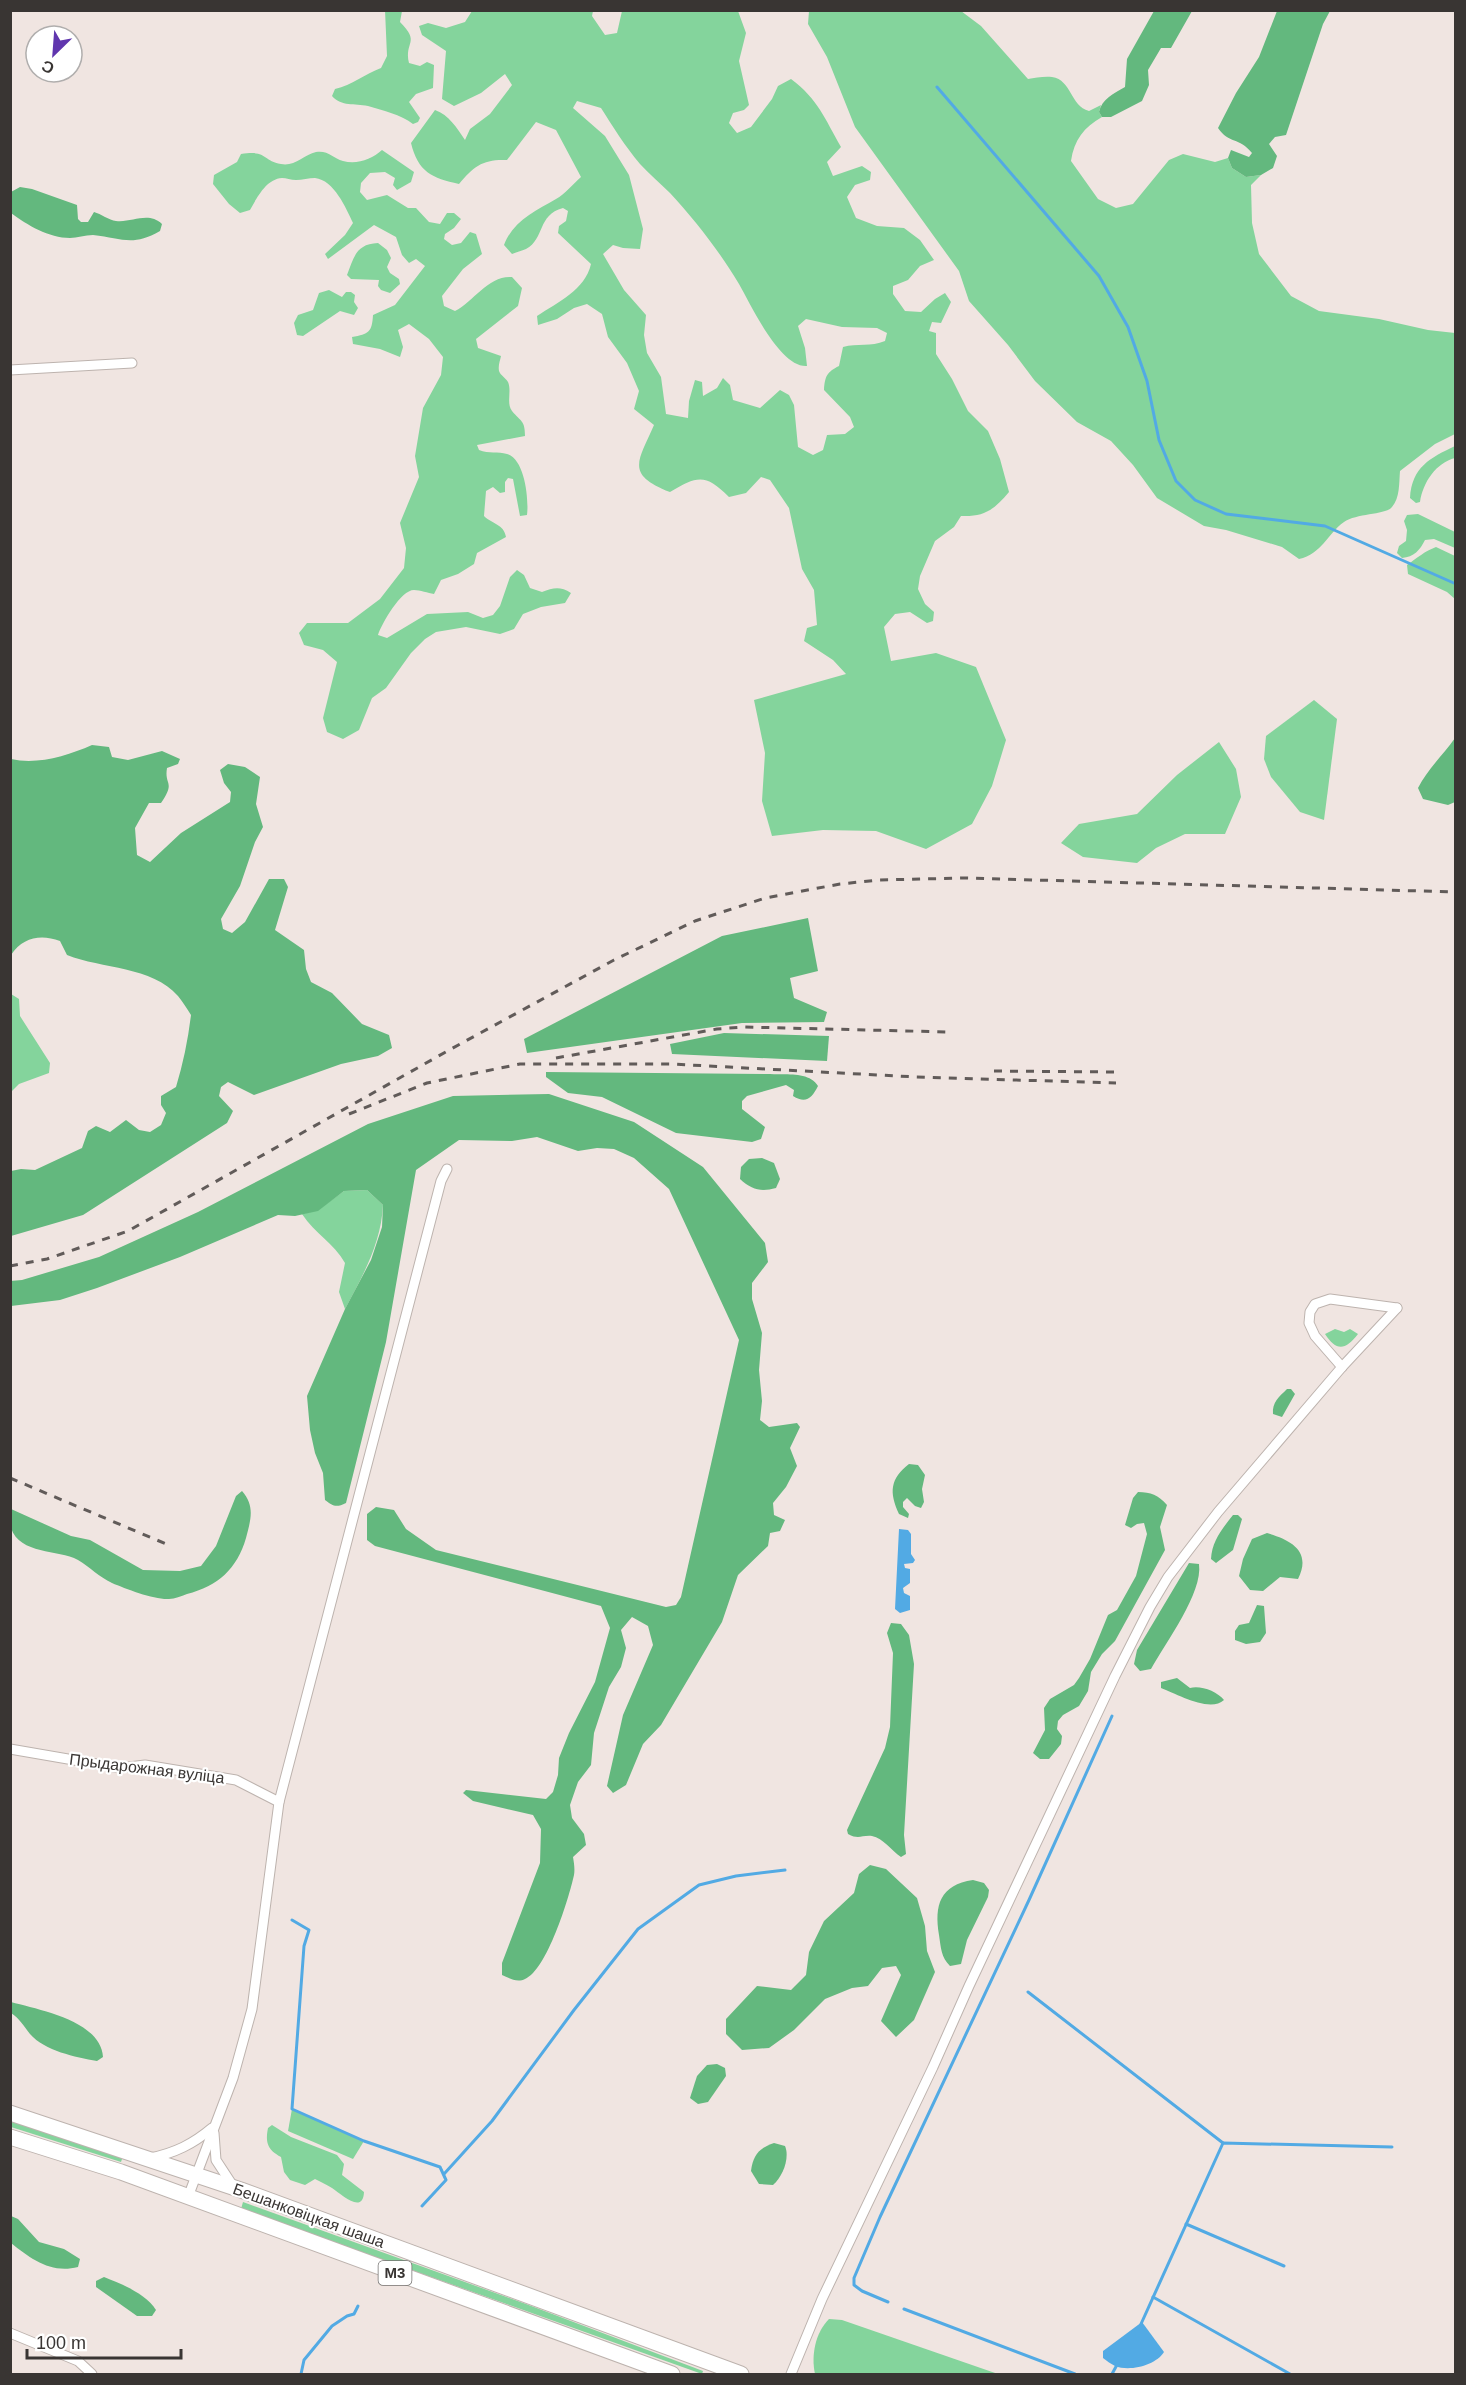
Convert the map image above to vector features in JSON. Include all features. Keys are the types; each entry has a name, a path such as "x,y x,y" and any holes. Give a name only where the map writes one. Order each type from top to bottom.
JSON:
{"main road":[{"name":"Бешанковіцкая шаша","path":"10,2113 197,2174 741,2374"},
{"name":"Бешанковіцкая шаша","path":"10,2137 188,2197 672,2374"}],"street":[{"path":"10,370 132,363"},
{"path":"188,2197 233,2078 252,2009 279,1802 441,1181 447,1169"},
{"path":"791,2374 822,2299 928,2078 1115,1676 1150,1607 1168,1577 1212,1519 1342,1367 1397,1308 1330,1299 1314,1305 1310,1312 1309,1323 1315,1336 1342,1367"},
{"name":"Прыдарожная вуліца","path":"10,1749 120,1768 145,1765 236,1780 279,1802"},
{"path":"148,2158 168,2154 195,2143 214,2126"},
{"path":"214,2126 216,2160 234,2188"},
{"path":"10,2333 78,2361 92,2374"}],"green space":[{"path":"385,10 402,11 400,22 411,38 408,50 409,63 420,66 427,62 434,65 433,88 416,94 409,102 420,118 413,124 392,113 368,106 344,103 332,96 335,89 381,68 387,56"},
{"path":"472,11 593,11 592,16 605,35 617,33 622,11 738,11 746,33 739,61 749,105 744,110 733,113 729,123 737,133 751,127 772,99 778,86 791,79 814,102 841,147 827,162 833,176 862,166 871,172 870,180 855,185 847,197 856,218 877,226 904,228 920,240 934,260 920,266 908,280 893,286 893,294 905,311 921,312 945,293 951,302 941,323 932,322 929,331 936,333 936,354 968,411 988,431 1000,459 1009,492 982,514 961,516 954,527 935,541 920,576 918,589 925,604 934,612 933,621 927,623 910,612 895,614 884,627 891,661 936,653 976,667 1006,740 992,786 972,824 926,849 876,831 823,830 772,836 762,801 765,753 754,700 846,674 833,660 804,641 807,628 817,625 814,590 802,569 789,508 770,480 761,477 746,493 729,497 714,484 701,479 688,482 670,492 646,479 639,466 640,458 654,425 634,409 639,391 627,363 608,337 602,314 587,304 574,308 557,319 538,325 537,316 577,288 588,273 591,264 558,233 559,226 566,221 568,211 563,208 549,216 532,245 526,249 512,254 504,245 519,223 566,192 581,177 556,130 536,122 507,160 485,162 469,173 459,184 434,176 418,161 411,143 435,110 449,119 465,140 470,129 490,114 512,85 505,74 481,93 454,106 442,99 446,51 422,35 419,26 428,23 446,28 465,22","holes":["577,101 601,108 640,164 670,193 707,237 732,272 767,334 787,357 797,364 807,366 805,348 798,326 806,319 842,327 877,328 887,333 885,341 880,343 843,347 839,366 827,375 824,390 850,417 854,427 845,434 827,435 823,450 813,455 798,447 794,405 789,395 780,390 760,408 733,400 730,385 723,378 717,388 703,396 702,382 695,380 689,401 688,418 666,414 661,377 647,353 644,335 646,315 624,290 603,254 613,245 640,249 643,229 629,175 605,136 573,108"]},
{"path":"809,11 961,11 981,26 1028,79 1052,77 1059,79 1083,108 1089,111 1101,105 1099,112 1102,117 1081,135 1071,161 1098,199 1116,208 1133,204 1169,160 1183,154 1215,162 1228,158 1232,168 1246,177 1261,175 1251,185 1252,223 1259,254 1291,296 1319,311 1455,333 1455,434 1435,444 1400,471 1398,495 1389,510 1344,522 1313,553 1299,559 1282,547 1226,530 1204,526 1157,498 1133,465 1111,441 1077,422 1035,381 1008,345 969,301 959,271 855,127 827,57 808,24"},
{"path":"1154,11 1192,11 1171,48 1161,48 1148,70 1149,85 1142,101 1111,117 1102,117 1099,112 1103,104 1109,97 1125,87 1127,59"},
{"path":"1277,11 1330,11 1323,24 1286,135 1275,137 1269,144 1277,156 1273,168 1261,175 1246,177 1232,168 1228,158 1231,150 1249,157 1252,153 1218,128 1236,93 1259,57"},
{"path":"382,150 414,172 411,182 397,190 393,185 395,178 385,172 370,173 361,183 360,192 367,200 387,195 408,208 416,208 429,222 440,224 447,213 454,213 461,219 445,234 444,239 452,245 461,243 470,232 476,234 482,254 463,269 442,296 444,306 455,311 489,284 504,277 512,277 522,288 518,306 476,339 478,348 501,356 499,371 508,382 510,408 523,424 525,436 477,445 479,450 507,454 513,457 518,464 526,490 527,515 520,516 513,479 508,478 505,482 505,492 500,493 493,487 486,491 484,516 503,529 506,537 477,553 474,564 458,574 441,580 434,594 414,590 403,595 383,623 378,635 387,638 427,614 468,612 483,618 493,615 500,606 510,577 517,570 524,575 530,588 542,592 560,589 571,593 565,603 541,607 523,614 514,629 500,634 466,627 436,632 425,639 411,653 386,688 372,698 359,730 343,739 327,732 323,718 337,662 323,650 304,645 299,633 307,623 348,623 380,599 404,568 406,548 400,523 419,477 415,456 423,408 441,375 443,357 429,339 409,324 398,330 403,347 400,357 380,349 353,344 352,337 362,335 370,329 373,315 395,305 425,266 416,259 409,263 402,255 396,237 374,225 328,259 325,254 345,235 353,223 334,189 322,180 315,178 276,179 267,185 250,210 240,213 229,204 213,184 214,175 237,162 241,154 256,153 275,162 286,164 320,152 343,161 359,162"},
{"path":"20,187 77,205 78,219 81,222 88,222 94,212 116,221 151,218 162,224 160,231 134,240 93,235 70,238 54,236 31,226 11,213 11,192"},
{"path":"378,243 387,250 391,258 387,267 390,273 399,279 400,284 390,293 381,290 378,286 379,280 351,279 347,275 360,249"},
{"path":"329,290 342,297 346,292 355,295 354,302 358,308 354,315 340,311 303,336 297,335 294,323 298,315 313,310 319,293"},
{"path":"1455,446 1455,458 1436,469 1424,487 1420,502 1416,503 1410,498 1414,478 1430,460"},
{"path":"1418,514 1455,532 1455,548 1434,539 1425,540 1416,552 1402,558 1397,553 1399,546 1406,541 1407,530 1404,521 1407,515"},
{"path":"1436,547 1455,556 1455,599 1447,592 1408,574 1407,565"},
{"path":"1314,700 1337,719 1324,820 1300,812 1271,777 1264,759 1266,736"},
{"path":"1455,738 1455,802 1448,805 1423,799 1418,788"},
{"path":"1219,742 1236,769 1241,797 1225,834 1185,834 1156,848 1137,863 1083,857 1061,843 1079,824 1137,814 1177,775"},
{"path":"92,745 109,747 112,757 128,760 162,751 180,759 178,764 167,768 169,787 161,803 149,803 135,828 137,855 150,862 181,833 230,802 231,792 224,783 220,770 228,764 245,767 260,777 256,804 263,827 255,842 240,886 221,919 223,929 232,933 245,922 269,879 284,879 288,887 275,930 304,950 306,969 311,982 332,993 362,1024 389,1035 392,1048 378,1056 341,1064 254,1095 228,1082 221,1087 219,1096 233,1111 227,1123 83,1215 11,1236 11,1171 35,1170 82,1148 88,1131 96,1126 110,1132 126,1120 139,1130 150,1132 161,1125 166,1113 161,1105 161,1096 176,1087 188,1034 191,1015 178,996 155,979 67,955 60,941 53,939 39,938 27,941 11,955 11,759 41,760 72,753"},
{"path":"808,918 818,971 790,978 794,998 827,1012 824,1022 742,1023 527,1053 524,1039 722,936"},
{"path":"11,994 19,999 20,1016 50,1063 49,1073 19,1084 11,1092"},
{"path":"724,1033 829,1036 827,1061 672,1054 670,1044"},
{"path":"546,1072 789,1074 809,1078 818,1086 811,1097 805,1100 793,1096 794,1090 786,1085 747,1096 742,1101 742,1109 765,1127 761,1139 752,1142 676,1133 602,1097 568,1093 546,1077"},
{"path":"549,1094 634,1122 703,1167 765,1243 768,1262 752,1283 752,1299 762,1333 759,1370 762,1401 760,1420 769,1427 797,1423 800,1427 790,1448 797,1466 786,1487 773,1503 774,1515 785,1520 780,1531 770,1533 768,1546 738,1575 722,1622 661,1725 643,1744 626,1785 613,1793 607,1786 623,1715 653,1645 648,1626 632,1617 621,1630 626,1648 621,1667 609,1687 594,1733 591,1765 578,1782 570,1805 572,1818 584,1834 586,1845 573,1857 574,1873 571,1886 549,1948 533,1973 525,1979 513,1980 502,1975 502,1963 540,1863 541,1829 533,1815 473,1801 463,1793 466,1790 546,1799 553,1792 558,1775 559,1758 595,1682 610,1628 601,1606 375,1546 367,1540 367,1514 376,1507 394,1510 406,1529 436,1550 666,1607 676,1605 681,1597 739,1340 669,1189 634,1158 614,1149 597,1148 578,1151 537,1137 512,1141 459,1140 416,1170 386,1342 346,1503 337,1506 325,1500 323,1473 315,1453 310,1430 307,1396 345,1309 371,1260 382,1227 383,1205 367,1190 344,1191 318,1211 295,1216 278,1215 180,1257 60,1300 11,1306 10,1281 22,1280 99,1257 198,1212 368,1124 453,1096"},
{"path":"762,1158 774,1163 780,1179 776,1188 757,1189 740,1179 741,1167 749,1159"},
{"path":"367,1190 383,1205 382,1219 370,1259 345,1309 339,1292 345,1263 302,1214 318,1210 344,1191"},
{"path":"1335,1329 1344,1332 1350,1329 1358,1334 1349,1344 1341,1347 1333,1344 1325,1334"},
{"path":"1287,1389 1291,1389 1295,1394 1282,1417 1273,1414 1275,1403"},
{"path":"909,1464 918,1465 925,1475 922,1489 924,1502 921,1508 915,1506 907,1498 903,1502 903,1507 909,1514 908,1518 899,1514 893,1486 898,1475"},
{"path":"242,1491 249,1502 250,1519 242,1549 232,1567 225,1575 208,1586 171,1599 140,1594 107,1581 78,1560 22,1543 16,1537 10,1524 11,1509 71,1536 90,1540 143,1570 180,1571 201,1566 216,1546 236,1496"},
{"path":"1138,1492 1154,1495 1167,1505 1160,1527 1165,1550 1115,1641 1102,1654 1091,1672 1088,1691 1079,1706 1063,1715 1058,1721 1057,1729 1062,1736 1061,1744 1049,1759 1040,1759 1033,1753 1045,1730 1044,1708 1050,1699 1074,1685 1079,1678 1090,1659 1108,1615 1117,1610 1136,1576 1147,1534 1144,1523 1131,1528 1125,1525 1133,1498"},
{"path":"1233,1515 1238,1515 1242,1519 1233,1550 1216,1563 1211,1559 1213,1546 1221,1530"},
{"path":"1267,1533 1284,1539 1297,1548 1301,1554 1302,1569 1298,1579 1280,1577 1263,1591 1250,1590 1239,1576 1243,1559 1252,1539"},
{"path":"1189,1563 1199,1564 1199,1576 1190,1603 1151,1669 1140,1671 1134,1664 1137,1650"},
{"path":"1257,1605 1264,1606 1266,1633 1260,1642 1246,1644 1235,1640 1235,1631 1239,1625 1249,1623"},
{"path":"891,1623 901,1624 909,1635 914,1664 904,1835 906,1854 901,1857 876,1837 855,1837 848,1834 847,1830 885,1748 890,1727 893,1653 887,1633"},
{"path":"1177,1678 1190,1688 1199,1687 1208,1690 1224,1700 1218,1703 1202,1703 1161,1688 1161,1682"},
{"path":"870,1865 886,1869 917,1898 925,1926 927,1951 935,1972 914,2020 896,2037 881,2021 901,1975 896,1966 882,1968 868,1986 852,1988 825,1999 794,2030 769,2048 742,2050 726,2034 726,2019 757,1986 791,1990 806,1975 809,1952 824,1921 854,1893 859,1874"},
{"path":"973,1880 984,1883 989,1890 988,1897 967,1940 961,1964 950,1966 941,1948 938,1924 939,1906 946,1892 953,1886"},
{"path":"11,2002 52,2013 81,2026 92,2034 100,2045 103,2057 97,2061 44,2045 36,2040 11,2013"},
{"path":"717,2064 725,2068 726,2076 708,2102 698,2104 690,2098 697,2076 707,2065"},
{"path":"292,2109 364,2141 353,2159 288,2131"},
{"path":"11,2120 123,2156 121,2162 11,2127"},
{"path":"272,2125 291,2137 337,2155 344,2164 342,2175 364,2192 363,2199 360,2202 351,2201 315,2179 305,2185 290,2180 284,2172 281,2157 269,2146 268,2128"},
{"path":"774,2143 785,2146 787,2156 785,2167 773,2185 759,2184 751,2171 753,2161 764,2147"},
{"path":"243,2202 526,2304 703,2371 702,2374 241,2209"},
{"path":"11,2216 18,2219 39,2242 64,2249 80,2259 78,2267 68,2269 50,2267 11,2243"},
{"path":"104,2277 140,2294 156,2310 152,2316 137,2316 96,2287 96,2281"},
{"path":"829,2319 842,2320 998,2374 815,2374 815,2345 820,2331"}],"water":[{"path":"899,1529 908,1530 911,1534 911,1554 915,1560 913,1563 904,1564 905,1568 910,1569 910,1583 903,1588 904,1593 910,1596 910,1610 900,1613 895,1609"},
{"path":"1142,2322 1164,2352 1160,2357 1149,2364 1135,2368 1121,2368 1103,2358 1103,2351"}],"waterway":[{"path":"937,87 1099,276 1128,327 1147,381 1159,440 1176,481 1195,500 1226,514 1325,526 1456,584"},
{"path":"888,2302 862,2291 854,2285 854,2278 880,2217 1029,1900 1112,1716"},
{"path":"444,2174 492,2121 574,2010 638,1929 699,1885 736,1876 785,1870"},
{"path":"292,1920 309,1930 304,1946 292,2109 364,2141 440,2167 446,2180 422,2206"},
{"path":"1028,1992 1223,2143"},
{"path":"1141,2324 1223,2143 1392,2147"},
{"path":"1186,2224 1284,2266"},
{"path":"1153,2297 1290,2374"},
{"path":"301,2374 304,2360 332,2326 354,2314 358,2306"},
{"path":"904,2309 1075,2374"},
{"path":"1112,2374 1118,2363"}],"railway":[{"path":"10,1266 47,1259 128,1231 614,960 695,921 765,898 840,884 879,880 965,878 1456,892"},
{"path":"556,1058 717,1029 745,1027 949,1032"},
{"path":"349,1114 427,1083 520,1064 671,1064 916,1077 1116,1083"},
{"path":"994,1071 1119,1072"},
{"path":"10,1478 171,1546"}]}
